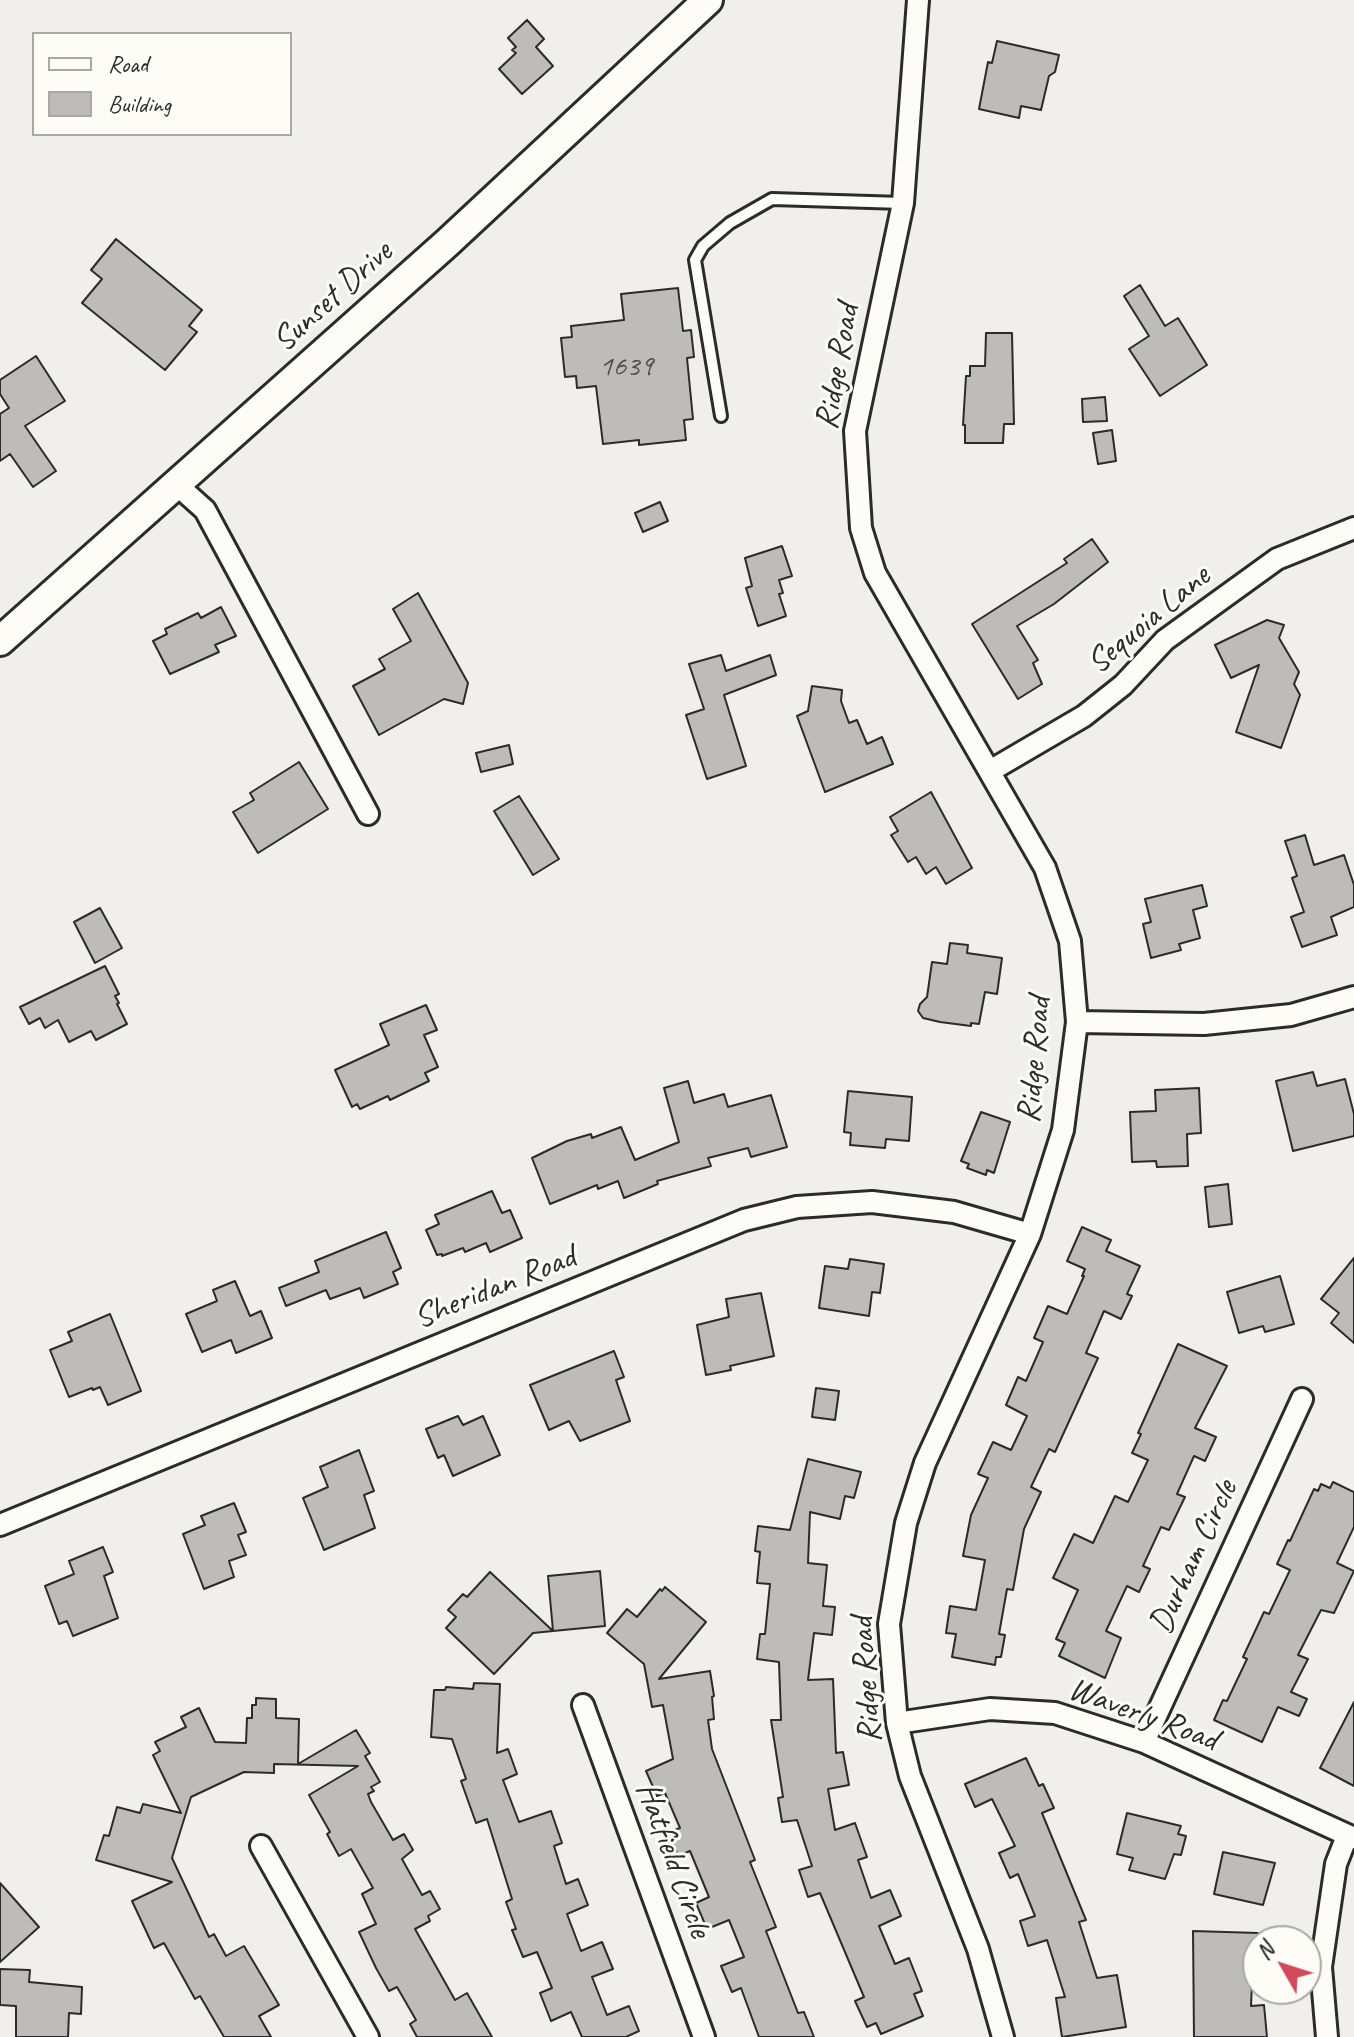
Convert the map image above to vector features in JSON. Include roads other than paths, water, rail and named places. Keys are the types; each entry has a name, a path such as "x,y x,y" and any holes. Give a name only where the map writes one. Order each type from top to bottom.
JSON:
{"main road":[{"name":"Sunset Drive","path":"0,641 447,243 708,0"}],"street":[{"name":"Ridge Road","path":"918,0 903,203 855,431 861,528 875,573 1045,868 1070,941 1077,1022 1063,1130 1030,1234 925,1463 906,1523 889,1624 897,1723 910,1776 978,1949 1003,2037"},
{"path":"176,484 205,510 368,814"},
{"name":"Sequoia Lane","path":"990,771 1084,716 1123,685 1165,640 1277,559 1354,528"},
{"path":"1077,1022 1204,1024 1291,1015 1354,997"},
{"name":"Sheridan Road","path":"0,1525 744,1220 797,1207 872,1202 954,1212 1030,1234"},
{"name":"Durham Circle","path":"1144,1742 1302,1399"},
{"name":"Hatfield Circle","path":"583,1705 704,2037"},
{"name":"Waverly Road","path":"897,1723 990,1709 1055,1713 1144,1742 1350,1837"},
{"path":"1327,2037 1321,1967 1336,1864 1350,1837"},
{"path":"261,1846 368,2037"}],"lane":[{"path":"721,416 695,260 703,246 730,223 772,199 903,203"}]}
